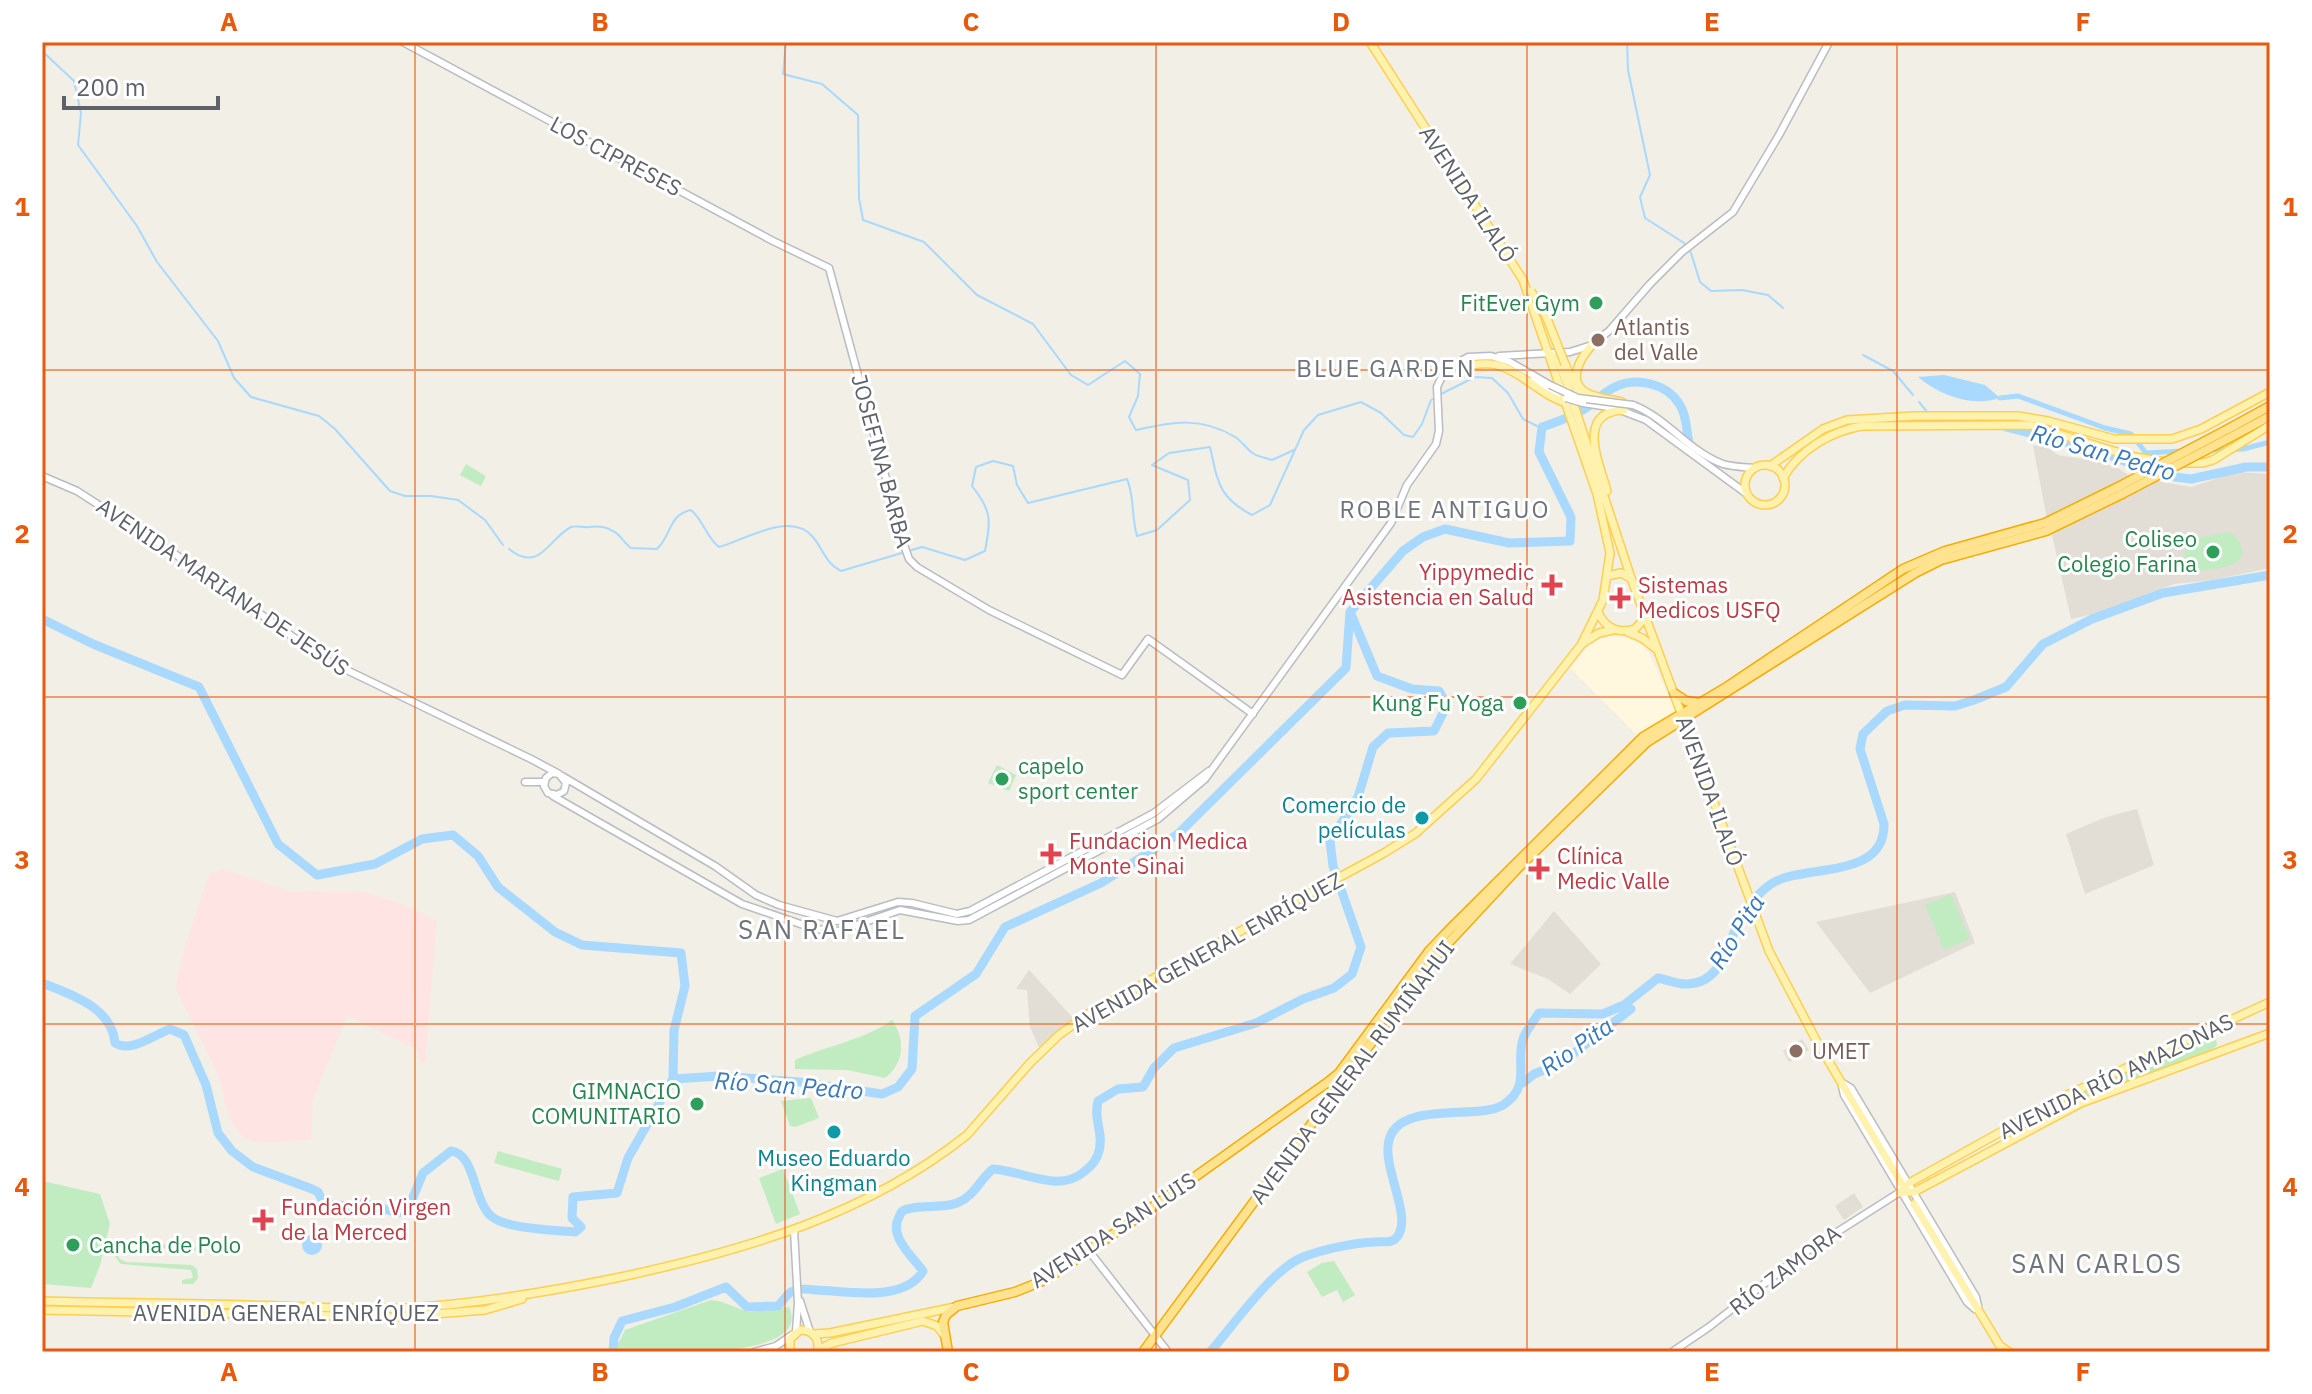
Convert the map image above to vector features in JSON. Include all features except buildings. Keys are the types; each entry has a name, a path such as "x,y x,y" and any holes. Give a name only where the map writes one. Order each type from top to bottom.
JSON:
{"highway":[{"path":"2230,433 2270,406"},
{"path":"1890,582 1941,560 2065,523 2120,490 2230,433 2270,416"},
{"path":"1890,582 1936,554 2045,523 2120,490"},
{"name":"AVENIDA GENERAL RUMIÑAHUI","path":"1339,1073 1429,951 1638,741 1683,717 1700,703 1890,582"},
{"name":"AVENIDA GENERAL RUMIÑAHUI","path":"1143,1352 1437,955 1518,868 1640,748 1890,582"},
{"path":"1674,693 1686,701 1700,703"},
{"name":"AVENIDA SAN LUIS","path":"957,1306 1032,1286 1089,1251 1339,1073"},
{"path":"948,1352 943,1322 957,1306"}],"main road":[{"name":"AVENIDA ILALÓ","path":"1370,42 1523,280 1631,578"},
{"path":"1523,280 1546,316 1575,387 1590,400"},
{"path":"1592,345 1577,366 1576,378 1580,386 1592,396 1633,405"},
{"path":"1458,366 1486,363 1500,366 1569,405"},
{"path":"1770,466 1777,469 1783,478 1784,490 1773,503 1756,503 1747,494 1745,483 1755,468 1770,466 1834,423 1861,418 2018,416 2103,437 2172,439 2188,435 2270,392"},
{"path":"1613,526 1593,435 1598,420 1607,413 1624,410"},
{"path":"1783,478 1797,459 1820,441 1841,430 1862,426 2030,425 2130,456 2194,464 2213,460 2270,425"},
{"name":"AVENIDA ILALÓ","path":"1579,430 1607,532 1610,553 1607,576"},
{"path":"1626,631 1638,627 1646,617 1631,578 1621,573 1607,576 1598,612 1604,623 1613,630 1626,631 1642,638 1658,650"},
{"name":"AVENIDA GENERAL ENRÍQUEZ","path":"42,1310 323,1316 485,1310 527,1296 692,1262 844,1211 951,1148 967,1135 1053,1040 1088,1014 1348,874 1416,833 1485,769 1581,645 1598,612"},
{"name":"AVENIDA ILALÓ","path":"1646,617 1769,951 1791,996 1903,1186"},
{"name":"AVENIDA GENERAL ENRÍQUEZ","path":"1581,645 1599,633 1613,630"},
{"name":"AVENIDA RÍO AMAZONAS","path":"1903,1186 2067,1095 2270,1002"},
{"name":"AVENIDA RÍO AMAZONAS","path":"1903,1186 1914,1192 2081,1103 2270,1033"},
{"path":"1914,1204 2004,1351"},
{"name":"AVENIDA GENERAL ENRÍQUEZ","path":"42,1301 409,1312"},
{"name":"AVENIDA SAN LUIS","path":"794,1334 830,1333 957,1306"},
{"path":"322,1307 323,1316"},
{"path":"817,1351 832,1343 923,1321 937,1326 944,1335"},
{"path":"812,1333 818,1344 817,1351"},
{"path":"790,1352 788,1343 794,1334"}],"street":[{"name":"LOS CIPRESES","path":"403,42 829,268"},
{"path":"536,762 545,790 553,796 742,904 803,925 839,931 865,920 904,910 964,917 1154,813 1211,770 1391,523 1407,485 1434,451 1439,424 1438,383 1445,370 1462,359 1475,356 1570,352 1592,345 1610,330 1692,242 1733,212 1829,42"},
{"name":"JOSEFINA BARBA","path":"829,268 907,556 917,567 989,610 1122,675 1148,639 1253,714"},
{"path":"1496,356 1569,400 1624,410 1654,425 1747,494"},
{"path":"1438,383 1458,366 1483,361 1509,364 1561,392 1590,400 1633,405 1657,417 1716,461 1755,468"},
{"name":"AVENIDA MARIANA DE JESÚS","path":"42,476 77,491 161,544 326,660 560,775 715,866 756,895 779,905 837,921 898,902 964,917"},
{"path":"525,782 544,782 552,773 560,775 565,787 561,794 553,796"},
{"path":"1903,1186 1967,1302 1979,1311"},
{"name":"RÍO ZAMORA","path":"1672,1352 1801,1255 1903,1186"},
{"path":"1914,1192 1976,1297 1979,1311"},
{"path":"754,1352 776,1346 794,1334 797,1283 794,1230"},
{"path":"1089,1251 1168,1352"},
{"path":"797,1295 812,1333"}],"shaded area":[{"path":"2042,444 2058,455 2096,461 2118,468 2131,477 2047,519 2033,446"},
{"path":"2236,472 2270,474 2270,568 2213,580 2174,584 2102,612 2071,619 2051,531 2158,481 2191,487"},
{"path":"1608,636 1624,637 1646,646 1676,712 1638,736 1570,668 1590,644"},
{"path":"2137,809 2154,865 2085,894 2066,834 2106,817"},
{"path":"222,869 289,891 364,892 405,905 437,921 425,1063 419,1061 418,1050 347,1016 313,1100 311,1140 259,1143 244,1138 229,1118 218,1074 175,988 184,949 209,874"},
{"path":"1955,892 1975,943 1870,993 1816,922"},
{"path":"1554,911 1601,964 1570,994 1548,979 1510,964"},
{"path":"1029,970 1074,1019 1039,1047 1030,1027 1027,990 1016,989"},
{"name":"UMET","path":"1802,1039 1809,1050 1789,1062 1783,1051"},
{"path":"1854,1193 1863,1207 1844,1220 1835,1206"}],"green space":[{"path":"466,464 486,476 481,486 460,475"},
{"name":"Coliseo Colegio Farina","path":"2229,532 2242,548 2238,561 2225,567 2200,571 2186,563 2184,552 2190,539"},
{"name":"capelo sport center","path":"997,765 1016,775 1009,791 988,783"},
{"path":"1951,894 1970,939 1944,950 1925,905"},
{"path":"892,1020 901,1051 896,1066 885,1078 847,1070 795,1069 795,1060 859,1037"},
{"path":"2208,1036 2216,1038 2217,1045 2213,1049 2083,1099 2079,1093"},
{"path":"811,1098 819,1118 790,1126 781,1101"},
{"path":"498,1151 562,1169 559,1181 494,1163"},
{"path":"783,1169 800,1214 776,1224 759,1178"},
{"name":"Cancha de Polo","path":"42,1181 100,1194 110,1224 91,1288 42,1284"},
{"path":"126,1241 196,1247 195,1251 123,1245 117,1254 126,1262 192,1265 197,1269 198,1278 193,1284 182,1284 182,1280 193,1278 191,1270 121,1264 114,1251 118,1243"},
{"path":"1334,1261 1355,1295 1343,1302 1337,1290 1322,1297 1307,1272 1322,1263"},
{"path":"711,1300 748,1312 789,1307 790,1325 777,1338 753,1346 690,1353 618,1352 618,1344 625,1330"}],"water":[{"path":"1944,375 1985,385 2000,398 1978,401 1957,398 1936,390 1918,377"},
{"path":"312,1235 319,1238 322,1245 319,1252 312,1255 305,1252 302,1245 305,1238"}],"waterway":[{"path":"786,42 783,74 822,84 858,115 859,198 863,220 924,242 977,295 1033,324 1071,375 1088,385 1125,361 1140,374 1138,396 1129,417 1136,430 1175,423 1198,423 1223,430 1254,454 1272,460 1294,450"},
{"path":"1627,42 1628,70 1650,175 1640,197 1645,218 1684,243 1691,253 1700,282 1711,291 1742,290 1768,295 1783,308"},
{"path":"42,51 74,81 81,113 78,145 137,226 157,262 218,341 234,378 251,397 319,416 335,429 390,491 405,496 458,500 485,520 503,545"},
{"path":"1863,355 1893,371 1913,395"},
{"path":"1441,394 1475,377 1492,378 1508,393 1523,419 1537,426"},
{"name":"Río San Pedro","path":"42,619 93,644 199,687 278,844 317,875 375,864 422,839 453,835 478,856 498,887 555,932 582,945 681,953 685,986 674,1030 673,1079 720,1076 800,1082 882,1094 898,1087 912,1069 915,1016 976,974 1005,927 1101,883 1178,834 1346,668 1350,612 1403,551 1423,537 1445,529 1509,543 1570,541 1571,517 1539,452 1542,427 1578,413 1613,388 1640,382 1659,387 1674,397 1684,415 1690,447"},
{"path":"2000,398 2018,396 2105,428 2131,434 2146,453 2182,451"},
{"path":"509,549 520,556 536,556 563,532 576,526 604,527 616,533 631,548 657,549 678,516 691,510 719,547 780,526 804,529 841,571 922,547 965,560 985,551 988,516 972,486 976,467 993,461 1013,466 1017,485 1028,503 1127,479 1137,536 1157,530 1190,500 1188,480 1152,465 1169,453 1210,447 1221,487 1232,502 1252,515 1270,505 1304,430 1318,415 1361,402 1381,413 1404,435 1413,437 1422,424 1431,400 1436,397"},
{"path":"1919,402 1928,413"},
{"name":"Río San Pedro","path":"2006,427 2099,451 2175,477 2191,479 2246,467 2270,467"},
{"path":"2208,450 2243,449 2270,442"},
{"name":"Río Pita","path":"1210,1352 1254,1299 1291,1264 1329,1249 1390,1241 1397,1237 1402,1216 1389,1161 1390,1137 1398,1126 1410,1119 1492,1109 1512,1098 1520,1082 1523,1039 1539,1013 1603,1014 1624,1005 1658,978 1685,984 1700,981 1717,968 1742,916 1771,884 1802,874 1840,868 1871,854 1881,842 1884,824 1860,749 1863,734 1887,711 1905,705 1955,706 2006,687 2043,644 2092,619 2163,593 2270,575"},
{"path":"613,1352 614,1338 622,1321 675,1307 726,1287 747,1307 778,1306 789,1293 800,1289 874,1293 903,1288 923,1271 899,1239 896,1224 903,1211 957,1203 969,1196 993,1169 1053,1181 1075,1178 1090,1167 1098,1154 1098,1101 1118,1089 1143,1087 1154,1068 1174,1048 1256,1023 1303,999 1334,988 1352,974 1361,947 1333,866 1330,841 1358,797 1373,747 1388,733 1434,731 1447,705 1439,691 1412,689 1377,676 1351,614"},
{"path":"42,983 77,997 98,1011 112,1031 115,1043 121,1046 135,1045 170,1029 184,1035 206,1085 218,1133 232,1151 253,1167 318,1192 324,1204 350,1206 364,1203 398,1213 408,1209 423,1173 451,1151 465,1160 485,1209 491,1216 507,1224 575,1232 581,1227 572,1218 573,1197 617,1193 628,1158 673,1079"},
{"name":"Rio Pita","path":"1523,1083 1534,1074 1561,1063 1631,1009"}],"place":[{"name":"FitEver Gym","path":"1596,303"},
{"name":"Atlantis del Valle","path":"1598,340"},
{"name":"Coliseo Colegio Farina","path":"2213,552"},
{"name":"Yippymedic Asistencia en Salud","path":"1552,585"},
{"name":"Sistemas Medicos USFQ","path":"1620,598"},
{"name":"Kung Fu Yoga","path":"1520,703"},
{"name":"capelo sport center","path":"1002,779"},
{"name":"Comercio de películas","path":"1422,818"},
{"name":"Fundacion Medica Monte Sinai","path":"1051,854"},
{"name":"Clínica Medic Valle","path":"1539,869"},
{"name":"UMET","path":"1796,1051"},
{"name":"GIMNACIO COMUNITARIO","path":"697,1104"},
{"name":"Museo Eduardo Kingman","path":"834,1132"},
{"name":"Fundación Virgen de la Merced","path":"263,1220"},
{"name":"Cancha de Polo","path":"73,1245"}],"district":[{"name":"BLUE GARDEN","path":"1386,369"},
{"name":"ROBLE ANTIGUO","path":"1445,510"},
{"name":"SAN RAFAEL","path":"822,930"},
{"name":"SAN CARLOS","path":"2097,1264"}]}
